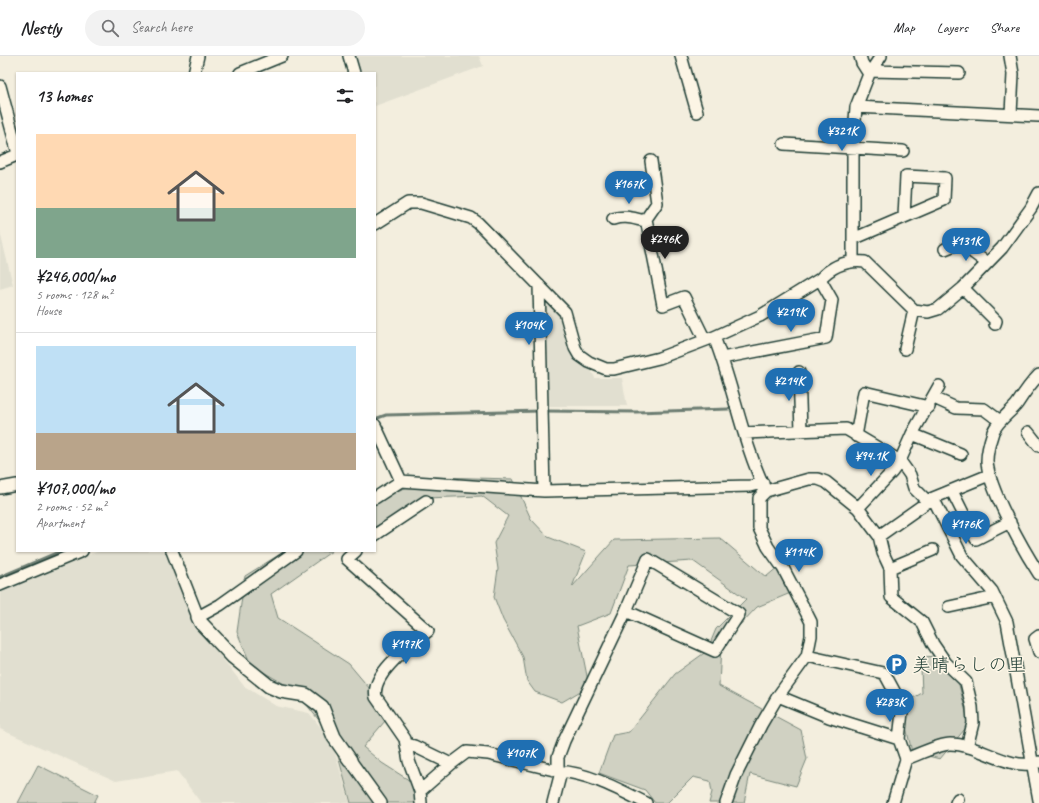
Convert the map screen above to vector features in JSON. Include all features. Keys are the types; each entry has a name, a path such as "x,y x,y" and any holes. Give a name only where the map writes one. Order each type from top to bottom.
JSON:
{"street":[{"path":"194,72 198,56"},
{"path":"242,72 282,56"},
{"path":"349,56 354,72"},
{"path":"681,56 697,112"},
{"path":"860,56 862,63 870,72 959,73"},
{"path":"853,261 853,148 856,107 870,72 881,56"},
{"path":"1010,56 1013,74 1011,114"},
{"path":"0,86 16,146"},
{"path":"856,107 1039,116"},
{"path":"784,144 903,150"},
{"path":"0,162 16,155"},
{"path":"651,161 657,203 646,220 663,305 684,297 722,358 744,433 764,487 759,498 758,528 768,547 784,568 811,622 807,656 778,696 736,775 726,803"},
{"path":"853,239 944,200 945,178 906,176 904,216"},
{"path":"376,223 408,203 421,203 471,218 481,225 565,312 574,348 579,355 589,362 606,369 614,369 659,358 760,316 844,263 853,261 865,262 914,310 928,312 938,309 963,288 1009,239 1038,197"},
{"path":"613,219 631,216 636,219 646,220"},
{"path":"945,249 960,243 987,263"},
{"path":"722,358 826,338 832,300 820,279"},
{"path":"540,285 544,491"},
{"path":"963,288 996,321 995,324"},
{"path":"906,349 914,310"},
{"path":"799,372 801,431"},
{"path":"1039,375 1028,386 1016,404 1000,421 994,430 989,443 987,463 989,475 1010,522 1039,574"},
{"path":"858,508 892,472 900,461 912,434 932,402 939,386"},
{"path":"856,436 864,392 932,402 956,408 984,409 1000,421"},
{"path":"376,426 401,481"},
{"path":"744,433 846,429 900,461 910,476 914,488 931,500 962,556 995,597 1007,622 1036,763 1039,800"},
{"path":"1028,432 1039,446"},
{"path":"912,434 961,454"},
{"path":"879,536 931,500 989,475"},
{"path":"376,497 401,481 544,491 751,486 764,487 809,479 818,479 826,482 858,508 879,536 883,553 890,568 891,597 922,622 933,644 946,663 966,682 972,707 973,723 966,746"},
{"path":"0,488 16,485"},
{"path":"952,491 976,539 1010,522"},
{"path":"376,534 426,501"},
{"path":"890,568 933,550"},
{"path":"0,585 80,552"},
{"path":"172,552 201,623 232,657 269,686 280,691 306,695 322,707 334,737 381,803"},
{"path":"198,617 220,605 295,552"},
{"path":"355,552 347,559 428,631 394,661 380,677 376,687 376,697 398,728 407,744 409,761 420,791 421,803"},
{"path":"553,803 560,776 558,771 558,757 564,741 626,611 648,559 739,614 715,651 626,611"},
{"path":"949,608 995,597"},
{"path":"1039,636 1035,639 1039,652"},
{"path":"807,656 883,674 886,676 900,702 903,703 899,739 906,759 893,803"},
{"path":"778,696 829,717 899,739"},
{"path":"407,744 451,764"},
{"path":"906,759 948,744 966,746 1018,764 1036,763"},
{"path":"420,791 467,752 488,754 558,771 569,772 613,787 646,803"}],"shaded area":[{"path":"352,56 479,56 483,66 376,106 376,72 357,72"},
{"path":"0,232 13,285 0,289"},
{"path":"545,297 558,311 563,325 565,339 571,353 591,370 595,378 622,378 627,406 548,406"},
{"path":"435,477 513,479 531,519 548,537 586,552 572,587 614,540 720,538 766,577 779,566 793,592 757,607 721,645 719,686 801,730 807,759 796,786 750,774 744,803 709,803 712,792 710,781 693,777 667,803 655,803 645,790 599,773 613,735 629,732 675,674 707,651 716,629 746,599 693,561 629,565 611,613 577,626 589,686 562,702 535,692 527,681 523,657 503,620 494,597 498,569 494,543 508,516 482,496 425,498 376,526 376,499"},
{"path":"97,552 167,552 199,629 244,686 276,706 309,713 331,740 350,803 201,803 177,771 116,781 0,729 0,592"},
{"path":"283,552 331,552 271,594 278,618 349,664 391,714 363,747 382,763 415,784 416,803 351,803 333,738 295,690 251,665 237,632 245,576"},
{"path":"936,656 958,681 969,724 940,759 912,752 905,723 906,702 922,693 921,669 923,657"},
{"path":"38,765 98,795 94,803 18,803"}],"waterway":[{"path":"545,411 636,412 729,409"},
{"path":"376,419 386,415 540,411"},
{"path":"0,577 59,552"}],"place":[{"name":"美晴らしの里","path":"897,664"}]}
